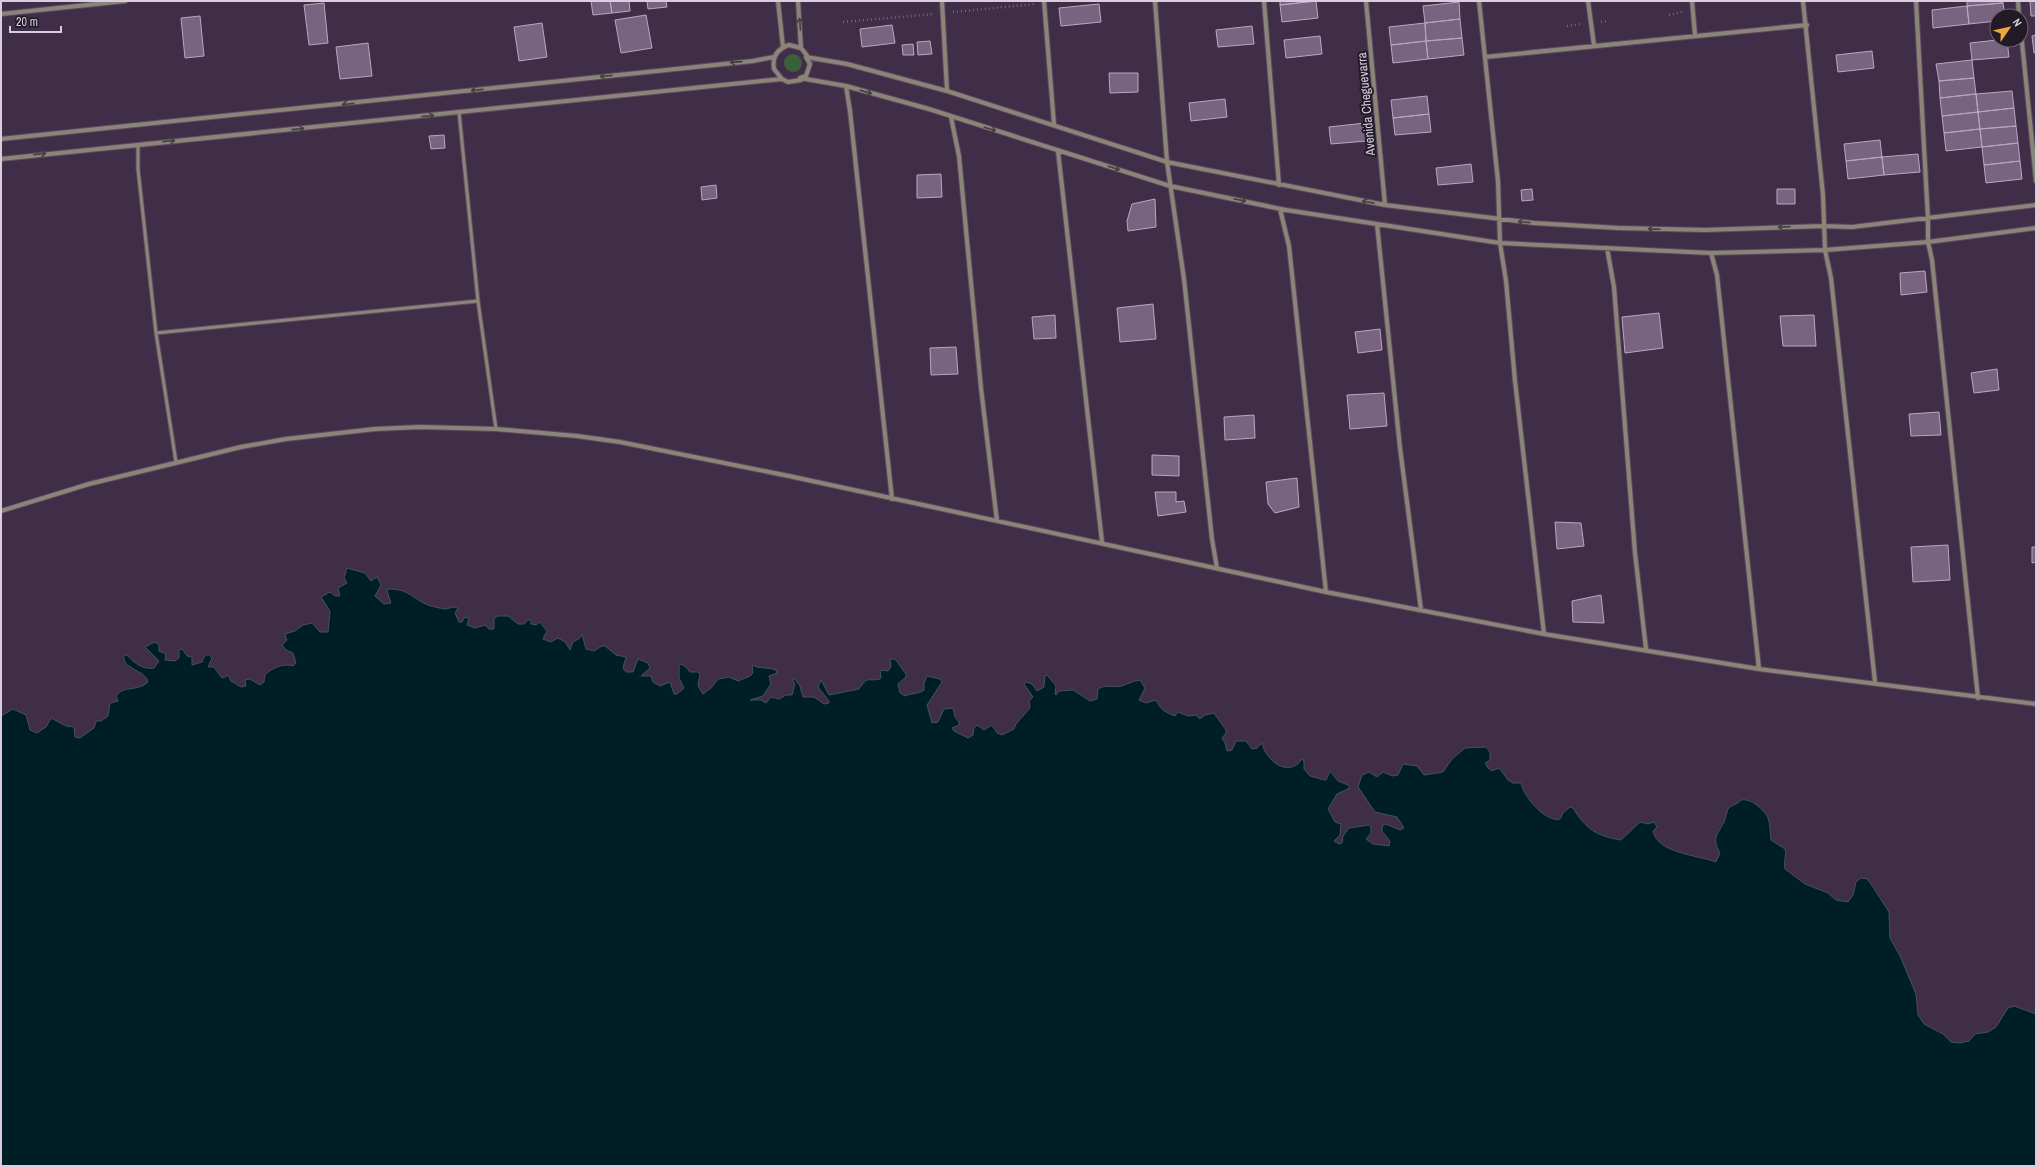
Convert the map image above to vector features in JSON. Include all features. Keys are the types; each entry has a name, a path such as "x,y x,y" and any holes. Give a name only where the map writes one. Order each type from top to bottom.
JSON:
{"street":[{"path":"1,14 125,1"},
{"path":"778,1 783,47"},
{"path":"798,1 801,48"},
{"path":"942,1 947,91"},
{"path":"1044,1 1054,124"},
{"path":"1155,1 1167,162 1175,208 1183,271 1211,531 1217,568"},
{"path":"1264,1 1279,185"},
{"name":"Avenida Cheguevarra","path":"1366,1 1385,205"},
{"path":"1479,1 1498,181 1498,220 1500,243 1506,281 1516,389 1544,634"},
{"path":"1588,1 1594,45"},
{"path":"1692,1 1695,35"},
{"path":"1803,1 1807,25 1823,195 1825,250 1831,278 1875,682"},
{"path":"1916,1 1928,242 1932,260 1978,698"},
{"path":"1485,57 1807,25"},
{"path":"1,139 754,61 774,57 783,47 795,45 801,48 809,58 806,57"},
{"path":"2023,48 2036,181"},
{"path":"774,57 774,70 782,79"},
{"path":"806,57 847,64 947,91 1054,124 1167,162 1385,205 1498,220 1618,228 1705,230 1823,226 1852,227 2036,205"},
{"path":"1,158 782,79 794,82 806,76 809,70 810,64 806,57"},
{"path":"800,78 846,86 951,117 1170,186 1280,209 1500,243 1711,253 1825,250 1928,242 2036,228"},
{"path":"846,86 850,111 892,499"},
{"path":"951,117 958,156 981,388 997,520"},
{"path":"1058,151 1102,542"},
{"path":"1280,209 1289,246 1326,592"},
{"path":"1377,224 1400,448 1422,610"},
{"path":"1607,248 1614,287 1634,553 1646,649"},
{"path":"1711,253 1717,275 1759,669"},
{"path":"1,511 89,484 176,462 241,447 286,439 420,427 496,429 577,436 620,442 1102,542 1326,592 1544,634 1646,649 1759,669 1875,682 1978,698 2036,704"}],"lane":[{"path":"459,112 478,301 496,429"},
{"path":"138,145 138,170 156,333 176,462"},
{"path":"156,333 478,301"}],"path":[{"path":"1669,15 1682,12"},
{"path":"1600,22 1609,21"},
{"path":"1568,26 1581,24"}],"green space":[{"path":"793,54 799,57 802,63 799,69 793,72 787,69 784,63 787,57"}],"shaded area":[{"path":"347,568 365,573 371,581 377,577 381,585 375,596 384,604 391,603 387,591 388,589 395,589 407,593 431,606 445,609 454,607 458,608 455,613 459,622 462,622 464,618 469,617 467,625 475,628 485,625 489,629 494,629 494,619 497,616 508,616 518,624 524,624 528,620 531,620 531,624 536,625 540,622 547,631 543,639 551,642 558,638 565,642 570,650 573,642 580,638 582,634 586,649 594,651 602,646 605,646 616,655 626,657 623,668 626,672 633,672 638,659 648,663 650,668 641,676 651,676 653,682 660,686 670,682 674,694 677,694 684,688 679,678 679,666 681,664 690,672 698,672 700,674 698,686 703,694 711,688 718,679 729,677 738,681 750,676 753,673 752,665 776,670 777,673 769,676 771,684 763,696 750,700 761,700 766,703 771,697 779,699 786,695 792,695 795,684 792,679 795,679 800,686 803,697 814,697 824,704 829,703 829,701 818,687 821,680 829,695 859,689 866,680 880,679 880,670 888,671 891,667 890,659 895,659 906,674 906,677 898,684 900,693 905,696 924,690 924,683 927,676 940,679 942,682 927,705 932,723 938,722 944,709 953,708 959,725 952,728 954,731 968,738 973,735 974,728 977,725 984,730 992,725 997,733 1002,735 1014,729 1016,724 1030,708 1029,701 1033,697 1024,684 1026,682 1032,684 1037,691 1044,687 1045,676 1047,675 1056,686 1056,695 1059,691 1073,690 1090,701 1097,699 1098,689 1106,686 1121,686 1140,680 1145,688 1139,700 1146,703 1156,700 1161,708 1169,714 1175,716 1178,712 1188,716 1196,715 1200,719 1205,715 1214,713 1226,730 1226,733 1222,738 1227,751 1232,750 1236,741 1246,741 1252,749 1257,748 1262,743 1268,755 1278,765 1291,767 1297,765 1302,759 1304,761 1304,769 1310,776 1326,780 1330,771 1338,781 1348,785 1350,788 1337,794 1328,809 1335,822 1341,824 1340,835 1334,841 1339,844 1342,843 1343,836 1349,828 1369,825 1371,827 1371,833 1366,839 1373,844 1389,846 1390,841 1382,831 1382,826 1386,824 1400,830 1404,828 1397,817 1375,812 1358,787 1362,775 1369,772 1377,777 1383,772 1392,776 1398,775 1403,764 1417,766 1424,775 1443,772 1452,759 1465,748 1486,747 1490,752 1490,760 1485,763 1488,768 1492,771 1499,768 1508,780 1513,783 1521,783 1526,795 1542,813 1548,817 1560,819 1563,813 1570,807 1573,808 1587,826 1598,834 1621,840 1640,822 1648,824 1654,822 1657,827 1653,831 1656,838 1662,844 1679,852 1716,862 1720,853 1716,844 1716,836 1725,820 1728,809 1741,800 1750,801 1766,814 1770,825 1771,840 1785,849 1785,869 1805,884 1828,893 1836,900 1848,902 1853,895 1856,882 1861,878 1867,879 1871,884 1889,912 1890,938 1900,956 1916,994 1918,1015 1924,1024 1943,1034 1951,1042 1960,1043 1969,1041 1975,1034 1988,1032 1996,1027 2008,1008 2014,1006 2036,1014 2036,1166 1,1166 1,716 13,709 26,715 30,730 37,733 46,727 51,718 66,726 74,727 75,737 80,738 94,728 96,721 101,721 108,716 110,703 118,701 116,696 119,693 127,689 140,687 148,682 143,675 126,663 124,660 124,655 127,655 142,667 154,668 159,661 145,647 155,642 159,645 159,651 166,654 165,660 175,661 179,658 179,650 182,649 187,656 192,657 192,665 202,662 204,657 208,654 212,658 208,667 214,667 221,677 224,678 228,675 231,681 241,687 246,686 245,680 250,679 260,685 264,682 265,675 271,670 285,665 293,666 296,663 293,653 286,650 282,645 287,640 285,634 295,631 303,625 312,623 320,632 328,632 330,611 321,597 330,592 335,596 340,596 338,588 347,583 344,578"}],"building":[{"path":"591,1 610,1 612,13 593,15"},
{"path":"610,1 629,1 630,11 612,13"},
{"path":"647,1 666,1 667,7 648,9"},
{"path":"1280,1 1316,1 1280,5"},
{"path":"1316,1 1318,18 1282,22 1280,5"},
{"path":"1967,1 2003,1 2003,3 1967,6"},
{"path":"2030,1 2036,1 2036,16 2031,16"},
{"path":"1459,2 1460,19 1425,23 1423,6"},
{"path":"324,3 328,43 309,45 304,5"},
{"path":"2003,3 2004,8 1989,8 1989,22 1969,24 1967,6"},
{"path":"1099,4 1101,22 1061,26 1059,8"},
{"path":"1967,6 1969,24 1933,28 1932,10"},
{"path":"646,15 652,48 621,53 615,20"},
{"path":"200,16 204,56 185,58 181,18"},
{"path":"1460,19 1462,38 1426,41 1425,23"},
{"path":"542,23 547,57 519,61 514,27"},
{"path":"1425,23 1426,41 1391,45 1389,27"},
{"path":"892,25 895,43 862,47 860,29"},
{"path":"1252,26 1254,44 1218,47 1216,30"},
{"path":"2036,35 2036,53 2034,53 2032,36"},
{"path":"1320,36 1322,54 1286,58 1284,40"},
{"path":"1462,38 1464,55 1428,59 1426,41"},
{"path":"930,41 932,54 918,55 917,42"},
{"path":"1426,41 1428,59 1393,63 1391,45"},
{"path":"1989,41 1989,48 2008,48 2009,57 1972,60 1970,43"},
{"path":"368,43 372,76 340,79 336,47"},
{"path":"913,44 914,55 903,55 902,45"},
{"path":"1872,51 1874,68 1838,72 1836,55"},
{"path":"1972,60 1974,78 1939,81 1936,64"},
{"path":"1109,73 1138,73 1138,92 1110,93"},
{"path":"1974,78 1976,94 1940,98 1939,81"},
{"path":"2012,91 2014,108 1978,112 1976,94"},
{"path":"1976,94 1978,112 1942,116 1940,98"},
{"path":"1427,96 1429,114 1393,118 1391,100"},
{"path":"1225,99 1227,117 1191,121 1189,103"},
{"path":"2014,108 2016,126 1980,129 1978,112"},
{"path":"1978,112 1980,129 1944,133 1942,116"},
{"path":"1429,114 1431,132 1395,135 1393,118"},
{"path":"1365,123 1367,141 1331,144 1329,127"},
{"path":"2016,126 2018,143 1982,147 1980,129"},
{"path":"1980,129 1982,147 1946,151 1944,133"},
{"path":"444,135 445,148 431,149 429,136"},
{"path":"1880,140 1882,157 1846,161 1844,144"},
{"path":"2018,143 2020,161 1984,165 1982,147"},
{"path":"1918,154 1920,172 1884,175 1882,157"},
{"path":"1882,157 1884,175 1848,179 1846,161"},
{"path":"2020,161 2022,179 1986,183 1984,165"},
{"path":"1471,164 1473,182 1438,185 1436,168"},
{"path":"941,174 942,197 917,198 917,175"},
{"path":"716,185 717,198 702,200 701,187"},
{"path":"1532,189 1533,200 1522,201 1521,190"},
{"path":"1777,189 1795,189 1795,204 1777,204"},
{"path":"1155,199 1156,227 1128,231 1127,221 1132,204"},
{"path":"1925,271 1927,292 1901,295 1900,273"},
{"path":"1153,304 1156,339 1120,342 1117,308"},
{"path":"1659,313 1663,348 1625,353 1622,317"},
{"path":"1055,315 1056,338 1034,339 1032,317"},
{"path":"1814,315 1816,346 1783,346 1780,316"},
{"path":"1380,329 1382,350 1358,353 1355,332"},
{"path":"956,347 958,374 931,375 930,348"},
{"path":"1997,369 1999,390 1974,393 1971,373"},
{"path":"1384,393 1387,426 1350,429 1347,395"},
{"path":"1939,412 1941,435 1911,436 1909,414"},
{"path":"1254,415 1255,438 1225,440 1224,417"},
{"path":"1152,455 1179,456 1179,476 1152,475"},
{"path":"1297,478 1299,507 1275,513 1268,504 1266,482"},
{"path":"1155,492 1176,492 1176,502 1184,501 1186,512 1158,516"},
{"path":"1555,522 1581,523 1584,546 1557,549"},
{"path":"1948,545 1950,580 1913,582 1911,547"},
{"path":"2032,547 2036,547 2036,562 2032,563"},
{"path":"1601,595 1604,623 1573,622 1572,601"}]}
